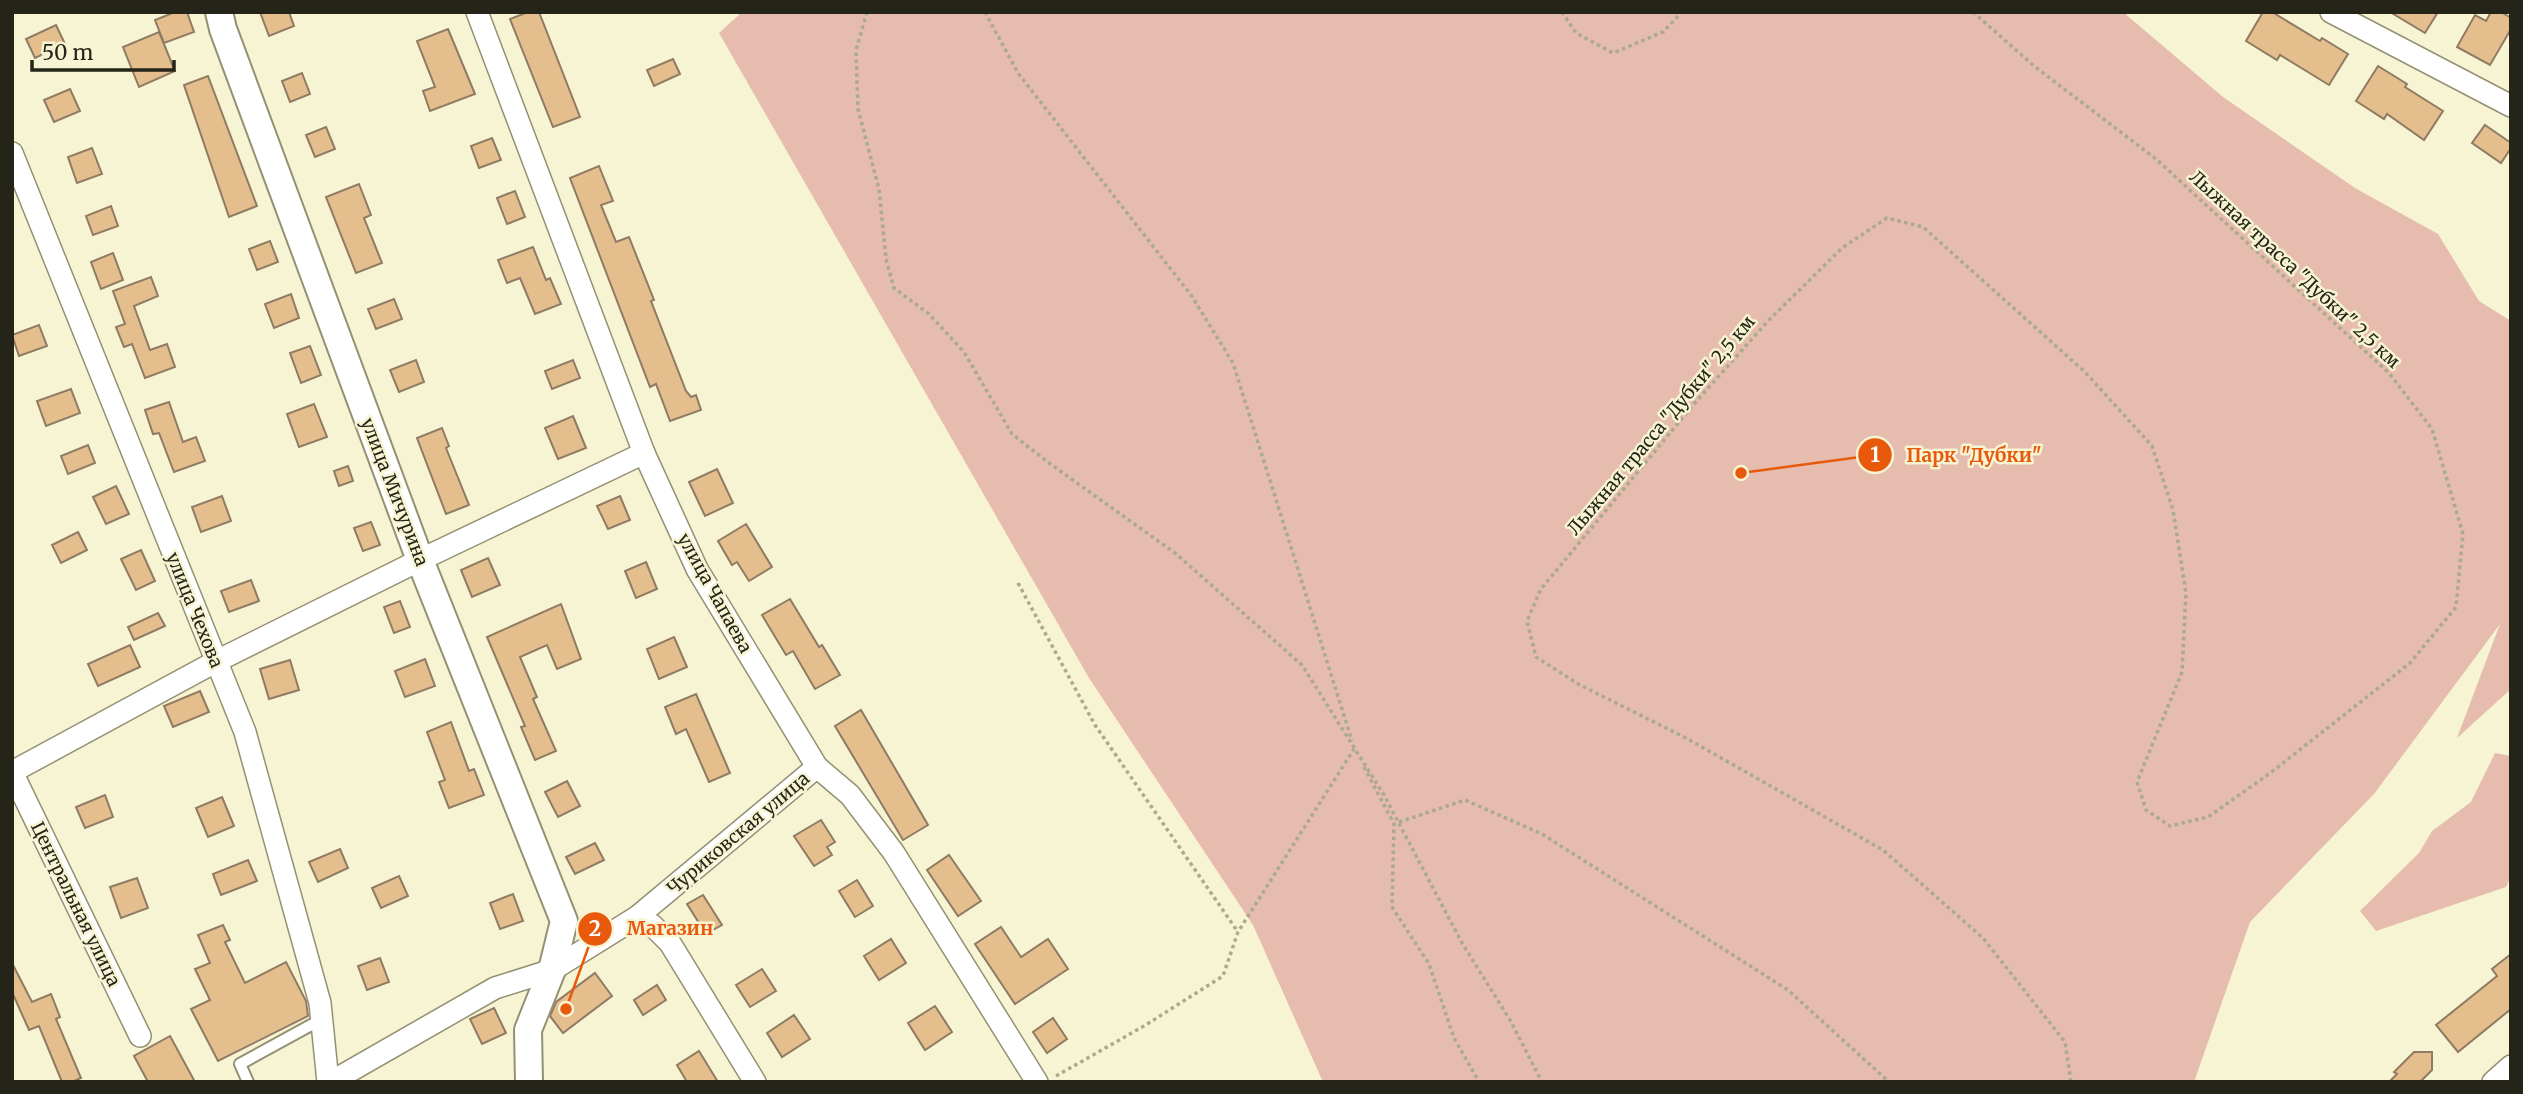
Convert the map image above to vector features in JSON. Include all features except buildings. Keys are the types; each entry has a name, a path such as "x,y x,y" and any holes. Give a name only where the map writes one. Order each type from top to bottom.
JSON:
{"street":[{"name":"улица Мичурина","path":"219,12 420,560 564,920 552,970 528,1030 529,1082"},
{"name":"улица Чапаева","path":"477,12 644,453 697,569 817,767 850,795 894,853 1037,1082"},
{"path":"2331,12 2511,106"},
{"name":"улица Чехова","path":"12,153 245,732 320,1003 329,1082"},
{"path":"12,772 215,662 644,453"},
{"name":"Чуриковская улица","path":"329,1082 495,988 552,970 637,917 817,767"},
{"name":"Центральная улица","path":"12,772 140,1036"},
{"path":"637,917 652,925 670,943 755,1082"},
{"path":"2493,1082 2511,1066"}],"lane":[{"path":"248,1082 240,1064 322,1019"}],"path":[{"path":"867,12 856,50 858,109 879,189 886,259 894,288 929,314 964,352 1012,434 1175,553 1301,665 1354,748 1462,943 1510,1020 1542,1082"},
{"path":"985,12 1018,74 1191,295 1233,363 1354,748 1238,932 1223,976 1144,1026 1045,1082"},
{"path":"1562,12 1576,33 1613,52 1663,32 1682,12"},
{"name":"Лыжная трасса \"Дубки\" 2,5 км","path":"1973,12 2034,66 2156,159 2389,373 2432,429 2463,534 2456,607 2410,663 2269,774 2208,817 2170,826 2146,810 2137,782 2182,673 2186,593 2173,510 2151,446 2085,372 1923,227 1887,218 1842,248 1768,321 1712,383 1541,589 1527,621 1535,657 1580,685 1686,738 1883,850 1983,938 2066,1042 2071,1082"},
{"path":"1018,583 1095,725 1238,932"},
{"path":"1396,823 1465,800 1542,834 1788,990 1889,1082"},
{"path":"1396,823 1392,906 1429,964 1454,1038 1479,1082"}],"shaded area":[{"path":"742,12 2123,12 2223,97 2355,188 2438,234 2479,301 2511,321 2511,689 2457,738 2500,624 2374,794 2250,922 2194,1082 1323,1082 1253,925 1089,678 719,33"},
{"path":"2495,753 2511,756 2511,876 2506,887 2376,931 2360,911 2419,853 2432,831 2471,802"}],"place":[{"name":"Парк \"Дубки\"","path":"1741,473"},
{"name":"Магазин","path":"566,1009"}]}
